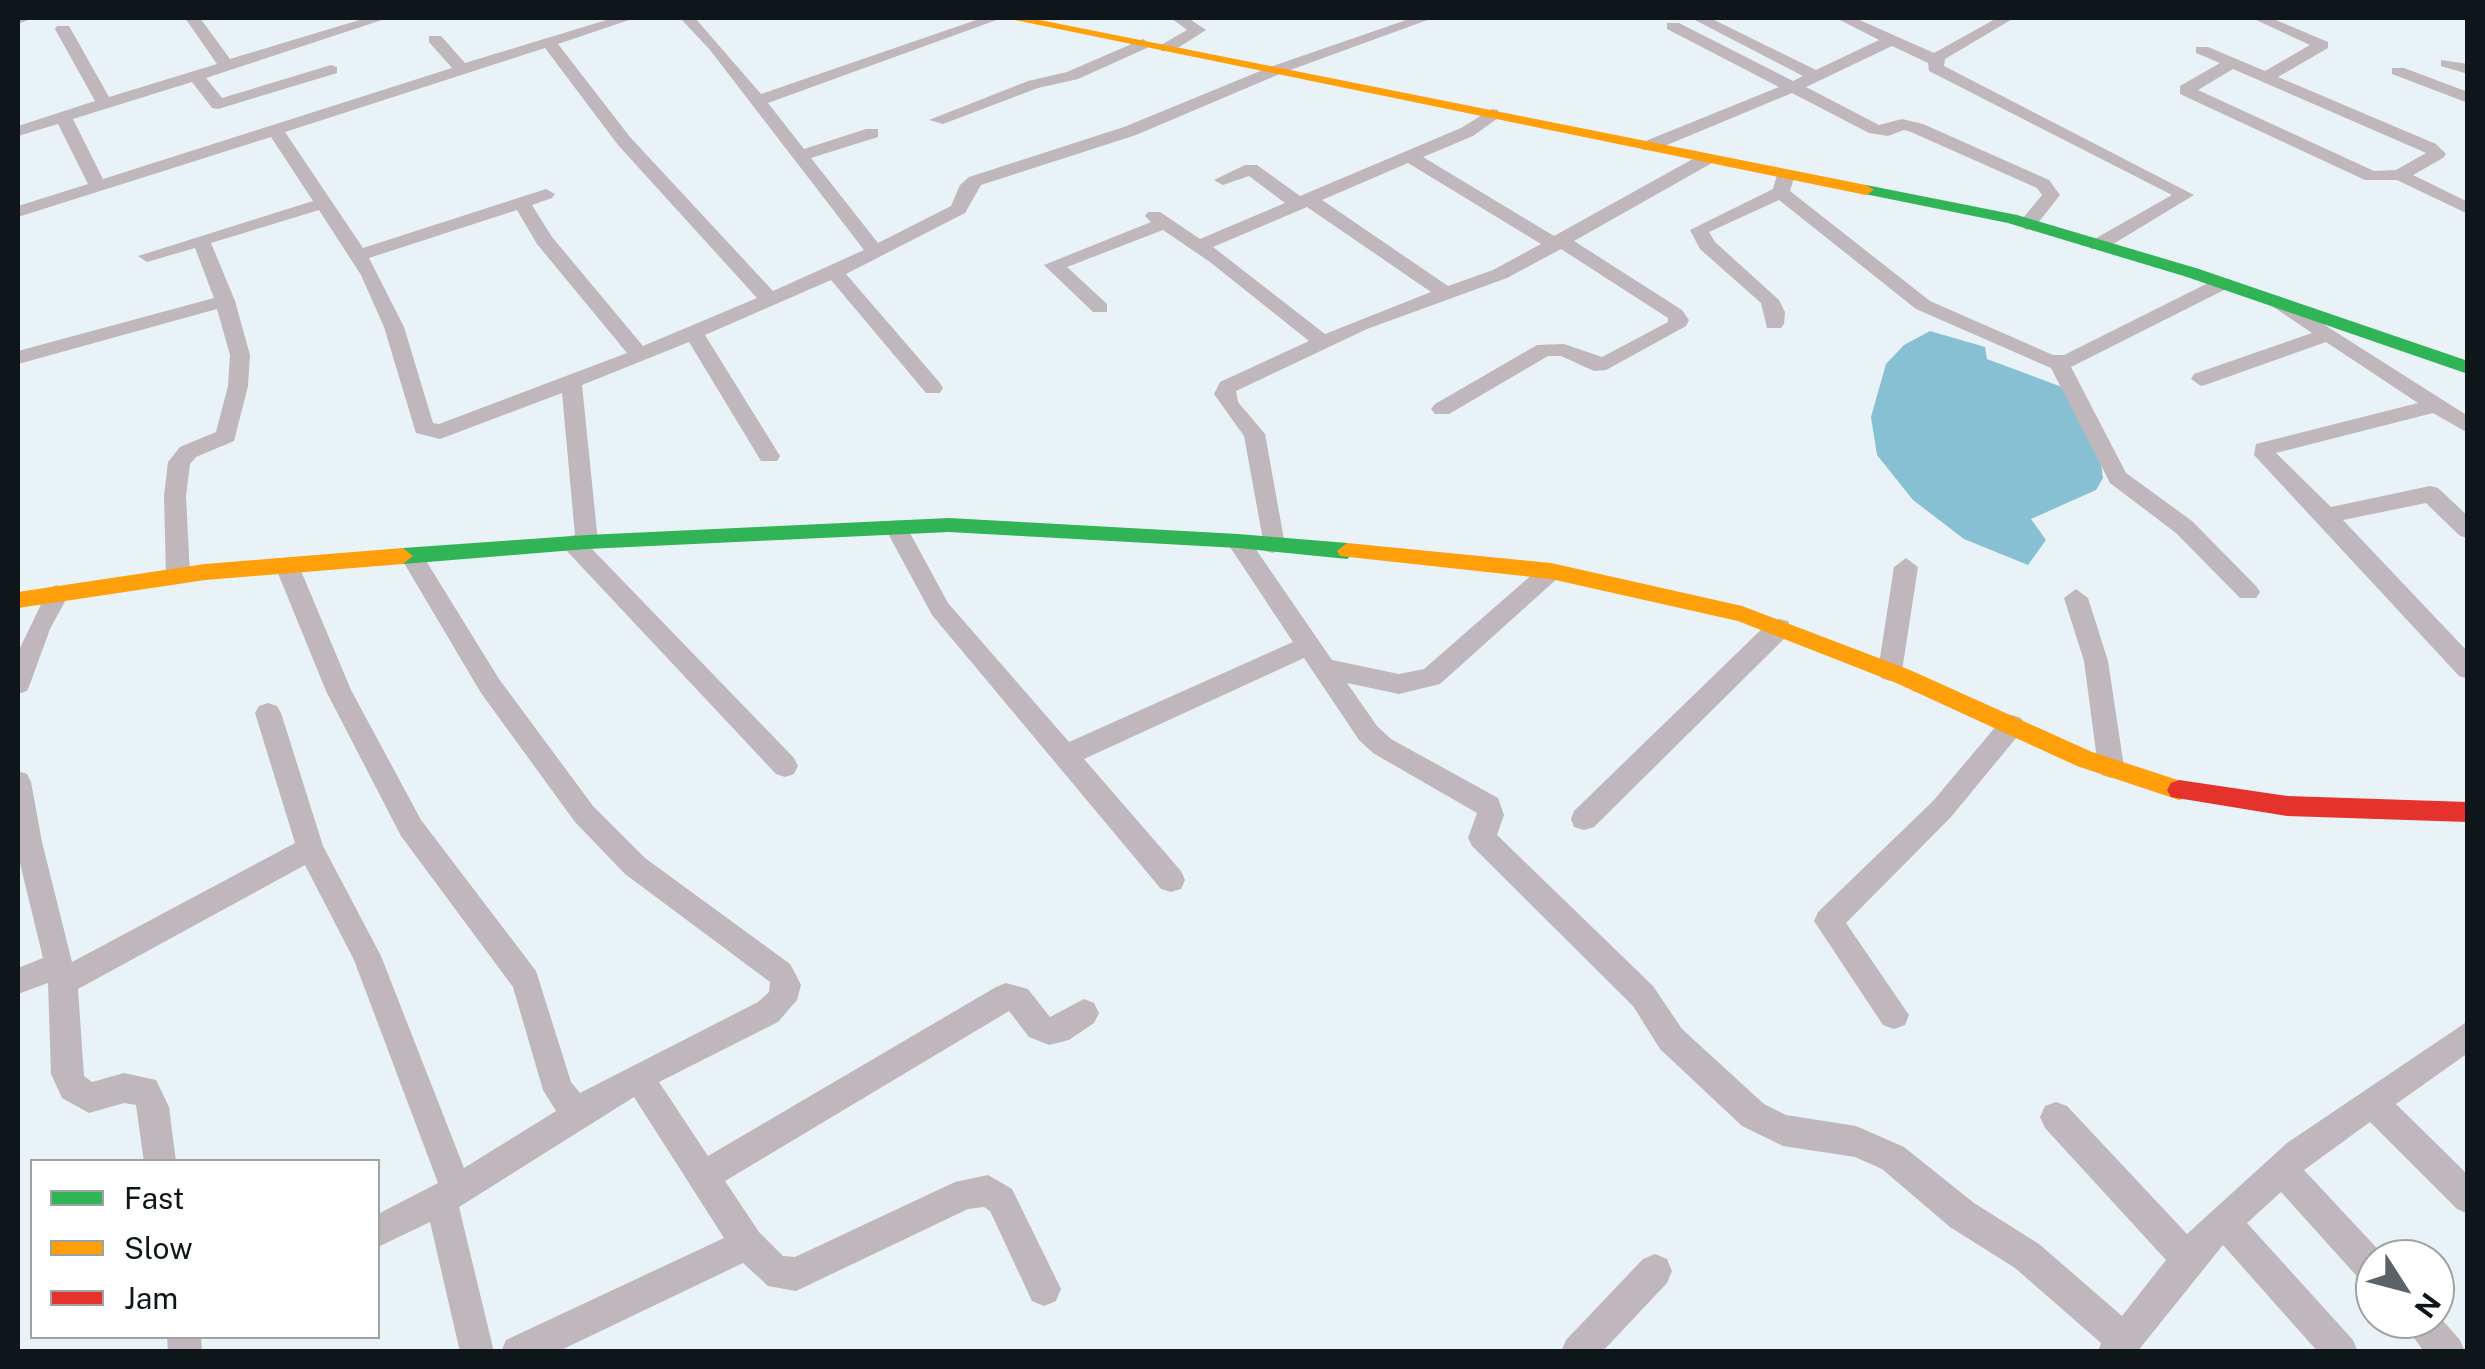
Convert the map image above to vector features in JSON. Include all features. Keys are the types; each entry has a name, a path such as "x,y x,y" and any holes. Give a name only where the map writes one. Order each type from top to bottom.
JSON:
{"street":[{"path":"18,19 26,18"},
{"path":"192,18 227,66"},
{"path":"18,132 227,66 334,24 380,18"},
{"path":"18,212 460,67 628,18"},
{"path":"687,18 716,47 875,252"},
{"path":"758,101 995,18"},
{"path":"1012,18 1650,146 1784,183 2027,224 2223,283 2468,368"},
{"path":"938,120 1198,30 1178,18"},
{"path":"276,130 321,204 372,276 394,327 424,428 431,432 447,430 640,355 834,272 960,208 968,185 976,181 1130,131 1276,70 1425,18"},
{"path":"1843,18 1936,60"},
{"path":"2006,18 1936,60 1934,68 2185,195 2098,245"},
{"path":"2259,18 2322,45 2266,77"},
{"path":"1701,19 1816,76"},
{"path":"1673,26 1875,129 1888,131 1902,124 1918,128 2042,184 2051,194 2027,224"},
{"path":"63,29 105,104"},
{"path":"436,39 460,67"},
{"path":"1650,146 1793,87 1892,40"},
{"path":"548,42 624,141 770,300"},
{"path":"2202,50 2232,62 2438,154 2400,174 2371,176 2186,90 2232,62"},
{"path":"2447,63 2468,69"},
{"path":"196,76 218,104 331,70"},
{"path":"2398,72 2468,98"},
{"path":"1199,246 1467,132 1492,114"},
{"path":"63,117 97,185"},
{"path":"800,156 872,133"},
{"path":"1410,157 1560,244 1679,320 1676,326 1606,363 1594,364 1564,350 1544,350 1442,409"},
{"path":"1273,545 1254,434 1224,394 1226,387 1322,342 1500,274 1560,244 1706,159"},
{"path":"1222,180 1251,169 1446,294"},
{"path":"2400,174 2468,209"},
{"path":"1774,324 1775,312 1769,300 1707,245 1699,230 1784,183"},
{"path":"1784,183 1924,305 2059,363 2118,478 2184,526 2248,592"},
{"path":"357,256 546,194"},
{"path":"521,202 544,240 640,355"},
{"path":"148,256 321,204"},
{"path":"1100,308 1054,265 1160,220 1322,342"},
{"path":"178,576 178,462 188,452 226,436 238,386 240,355 201,240"},
{"path":"834,272 933,388"},
{"path":"2059,363 2223,283"},
{"path":"18,357 224,301"},
{"path":"2279,302 2468,426"},
{"path":"693,332 770,456"},
{"path":"2200,379 2326,335"},
{"path":"571,382 580,542 785,766"},
{"path":"2438,405 2264,449 2265,455 2468,669"},
{"path":"2326,516 2430,494 2468,530"},
{"path":"18,600 178,576 580,542 949,525 1238,541 1552,571 1742,614 1890,671 2111,767 2178,790 2287,806 2468,812"},
{"path":"896,528 940,609 1171,880"},
{"path":"1238,541 1368,732 1382,746 1488,806 1491,814 1482,838 1644,996 1671,1039 1754,1115 1783,1130 1856,1142 1893,1158 1962,1215 2028,1256 2119,1346 2188,1260 2282,1170 2468,1035"},
{"path":"380,1230 449,1196 638,1077 768,1012 782,1000 786,985 780,973 635,866 607,840 490,686 412,557"},
{"path":"288,566 338,692 412,828 526,981 558,1090 570,1105 586,1110"},
{"path":"1890,671 1906,567"},
{"path":"1065,756 1317,657 1400,684 1431,677 1552,571"},
{"path":"18,684 38,629 57,594"},
{"path":"2076,598 2096,661 2111,767"},
{"path":"1584,819 1779,628"},
{"path":"268,713 310,848 367,956 449,1196 477,1352"},
{"path":"1894,1014 1828,922 1942,808 2012,725"},
{"path":"18,782 30,901 61,974 66,1074 73,1087 89,1098 124,1088 145,1091 153,1108 160,1159"},
{"path":"18,981 61,974 310,848"},
{"path":"702,1176 1006,997 1018,999 1040,1027 1048,1031 1058,1030 1084,1013"},
{"path":"638,1077 747,1244 780,1274 796,1274 966,1193 988,1191 1001,1200 1044,1289"},
{"path":"2372,1102 2468,1198"},
{"path":"2056,1116 2188,1260"},
{"path":"2282,1170 2355,1249"},
{"path":"2225,1222 2341,1352"},
{"path":"518,1352 747,1244"},
{"path":"1578,1352 1655,1271"}],"water":[{"path":"1930,331 1985,347 1987,359 2062,387 2099,450 2103,478 2096,490 2031,519 2046,540 2028,565 1964,539 1913,500 1877,455 1871,417 1886,364 1904,345"}],"traffic: fast":[{"path":"1866,190 2011,219 2193,273 2468,368"},
{"path":"403,556 587,542 949,525 1347,551"}],"traffic: slow":[{"path":"1012,18 1866,190"},
{"path":"1347,551 1551,571 1742,614 1902,676 2085,759 2179,790"},
{"path":"18,600 205,572 403,556"}],"traffic: jam":[{"path":"2179,790 2287,806 2468,812"}]}
